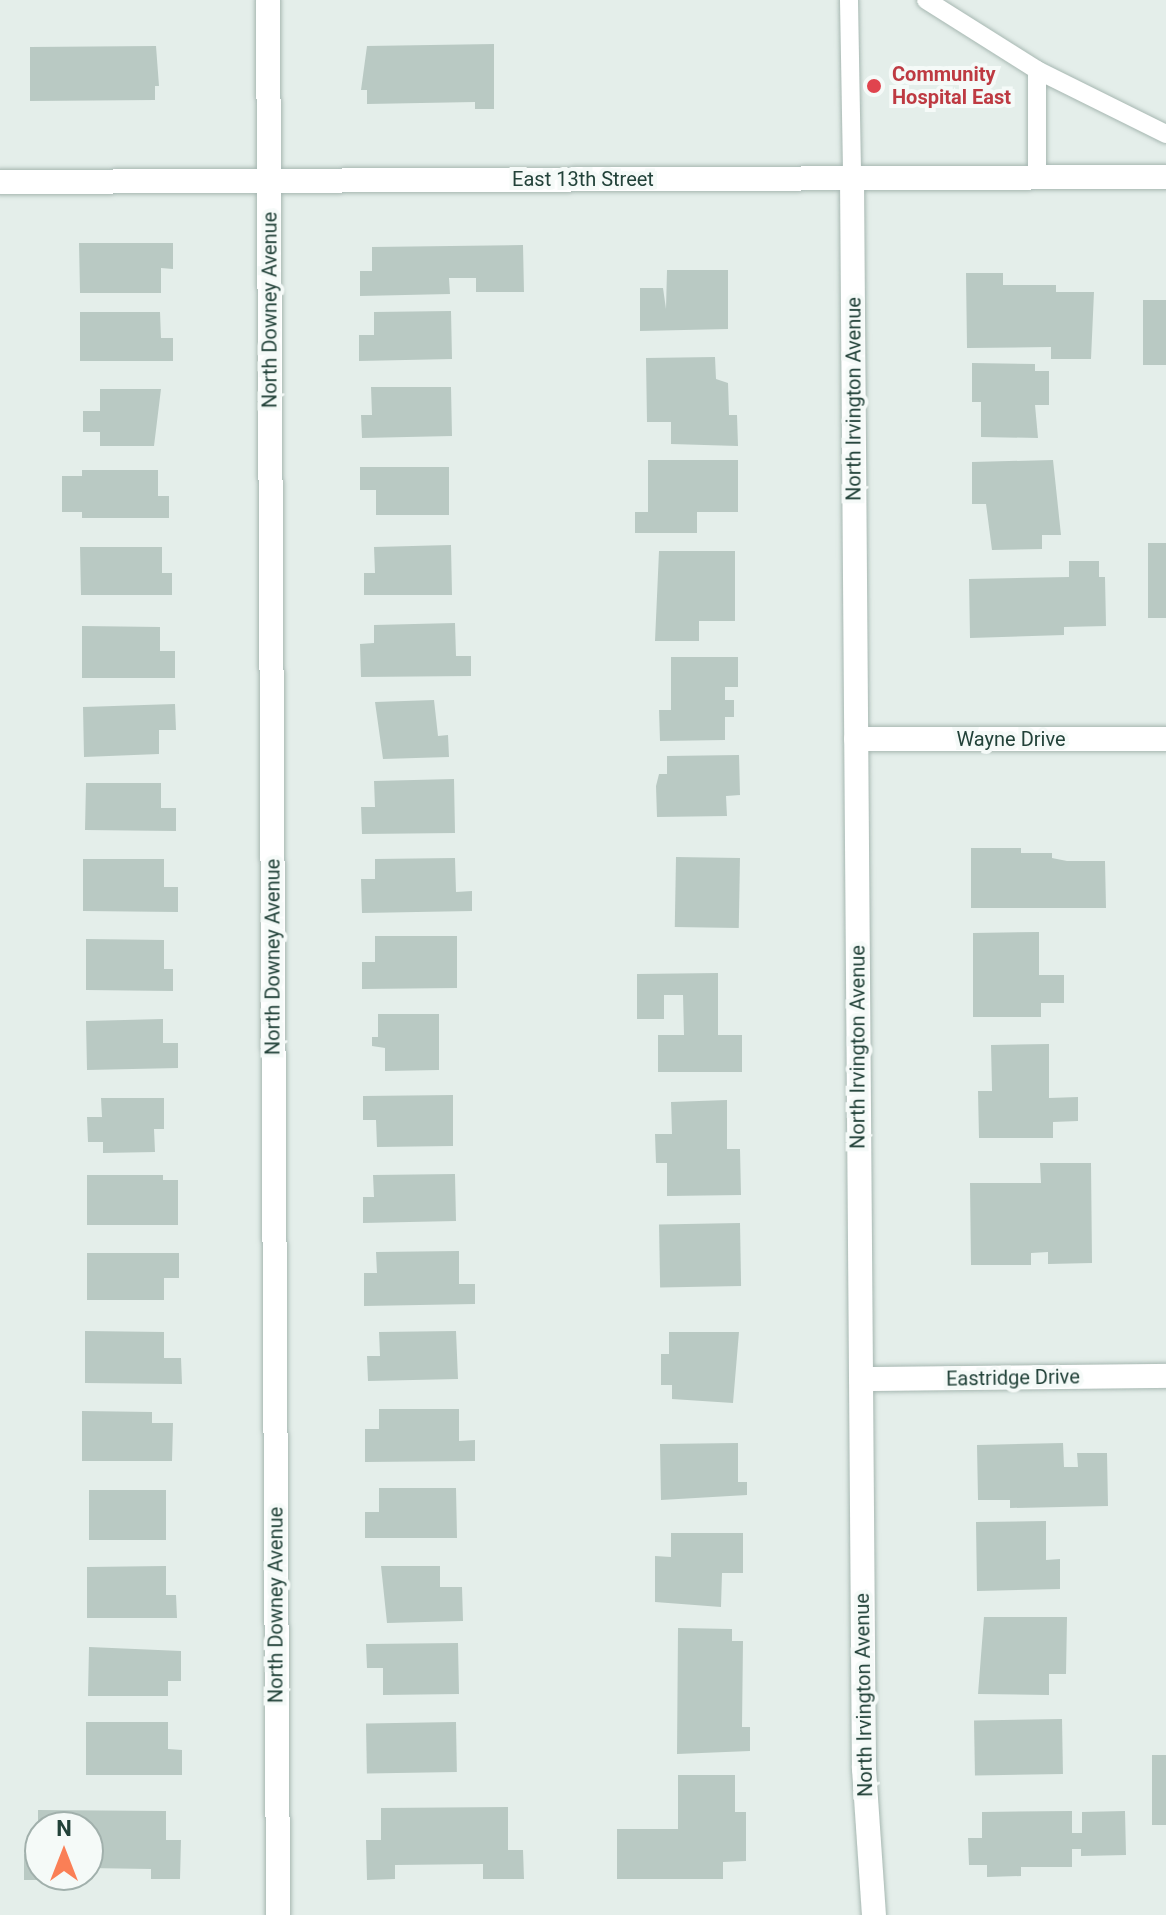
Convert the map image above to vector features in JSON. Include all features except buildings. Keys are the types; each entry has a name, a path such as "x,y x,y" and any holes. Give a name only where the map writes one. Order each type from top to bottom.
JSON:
{"street":[{"name":"North Downey Avenue","path":"268,0 278,1915"},
{"name":"East 13th Street","path":"0,182 1166,177"},
{"name":"North Irvington Avenue","path":"852,179 864,1769 874,1915"},
{"name":"Wayne Drive","path":"856,739 1166,739"},
{"name":"Eastridge Drive","path":"861,1379 1166,1376"}],"lane":[{"path":"849,0 852,179"},
{"path":"926,0 1037,70 1166,134"},
{"path":"1037,70 1037,177"}],"place":[{"name":"Community Hospital East","path":"874,86"}]}
